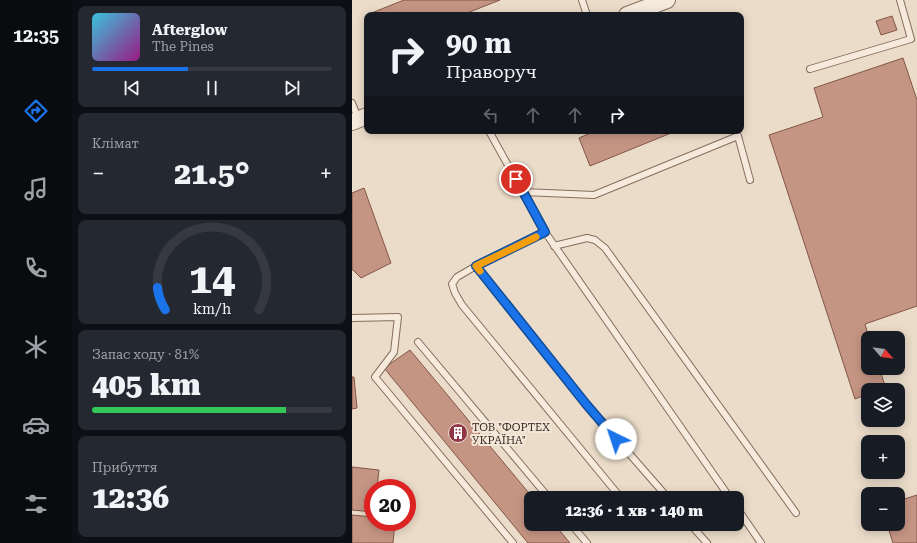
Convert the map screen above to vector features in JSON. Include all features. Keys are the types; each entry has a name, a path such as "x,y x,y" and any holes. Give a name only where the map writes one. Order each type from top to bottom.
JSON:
{"street":[{"path":"635,12 667,0"}],"lane":[{"path":"582,0 586,12"},
{"path":"810,69 911,39 900,0"},
{"path":"352,103 359,119"},
{"path":"491,134 554,246 725,491"},
{"path":"523,192 594,196 738,136 750,180"},
{"path":"545,232 476,266 457,277 452,284 455,294 462,305 615,491"},
{"path":"554,246 587,238 595,240 605,248 796,513"},
{"path":"476,266 586,404 662,491"},
{"path":"352,318 398,317 394,352 375,377 513,543"},
{"path":"418,342 543,491"},
{"path":"744,518 761,543"},
{"path":"577,531 587,543"},
{"path":"696,531 707,543"}],"building":[{"path":"404,0 500,0 470,12 374,12"},
{"path":"892,16 897,30 881,35 876,21"},
{"path":"903,58 917,100 917,306 865,324 867,331 861,331 861,375 881,375 884,383 861,383 861,397 855,399 769,135 823,117 814,88"},
{"path":"588,134 669,134 590,166 579,138"},
{"path":"364,188 391,263 361,278 352,270 352,193"},
{"name":"ТОВ \"ФОРТЕХ УКРАЇНА\"","path":"410,350 527,491 524,491 524,531 560,531 570,543 528,543 384,368"},
{"path":"352,377 354,377 357,408 352,409"},
{"path":"352,467 379,470 378,479 364,479 364,511 352,510"},
{"path":"917,495 917,543 893,543 889,531 905,531 905,499"},
{"path":"352,515 364,516 364,531 394,531 393,543 352,543"}],"slow traffic":[{"path":"480,271 476,266 536,237"}],"place":[{"name":"ТОВ \"ФОРТЕХ УКРАЇНА\"","path":"458,433"}],"route":[{"path":"516,179 545,232 476,266 586,404 616,439"}]}
